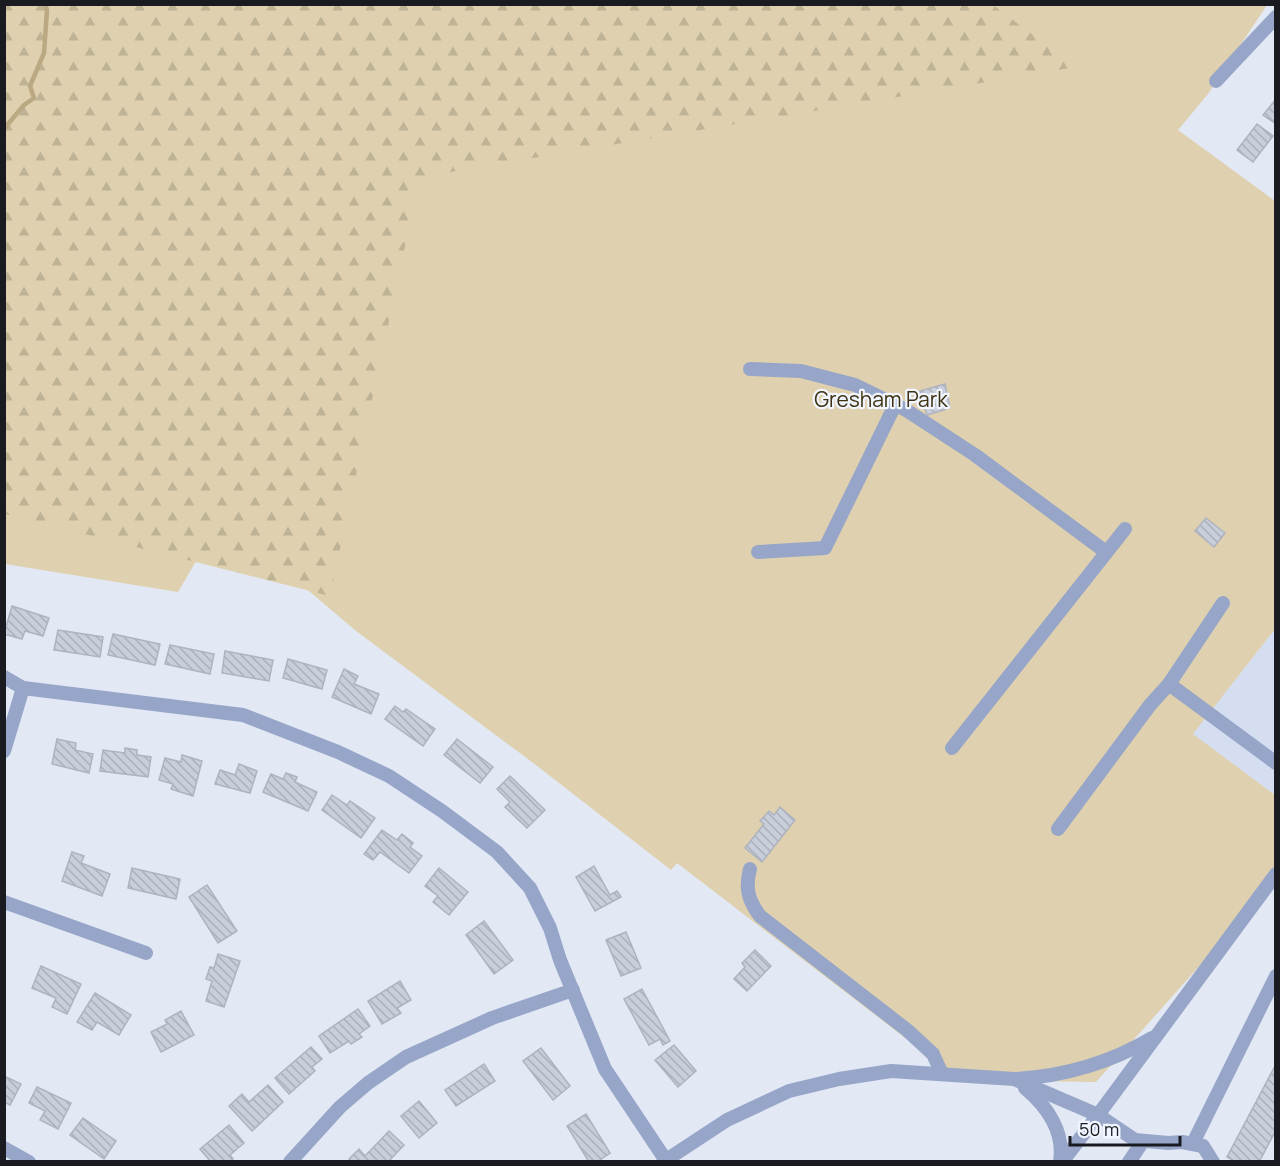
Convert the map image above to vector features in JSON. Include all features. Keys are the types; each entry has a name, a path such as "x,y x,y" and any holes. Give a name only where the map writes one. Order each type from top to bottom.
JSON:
{"street":[{"path":"1216,81 1275,16"},
{"path":"750,369 801,371 855,385 895,405 975,455 1106,552"},
{"path":"758,552 825,548 895,405"},
{"path":"952,747 1125,529"},
{"path":"1058,829 1150,705 1169,684 1223,603"},
{"path":"4,677 23,688 243,716 338,752 389,776 442,811 497,852 530,888 550,928 560,960 605,1069 664,1160 727,1120 789,1091 839,1079 891,1071 1014,1079 1048,1077 1124,1053 1158,1035"},
{"path":"1169,684 1275,763"},
{"path":"4,751 23,688"},
{"path":"750,869 747,891 751,905 760,916 907,1030 933,1054 942,1074"},
{"path":"1061,1161 1158,1035 1275,874"},
{"path":"4,902 146,953"},
{"path":"1192,1143 1275,976"},
{"path":"290,1161 340,1107 368,1083 406,1057 492,1018 573,990"},
{"path":"1014,1079 1098,1115 1137,1139 1192,1143 1203,1146 1214,1161"},
{"path":"1014,1079 1039,1100 1050,1114 1058,1133 1062,1153 1061,1161"},
{"path":"1129,1161 1137,1139"},
{"path":"4,1148 29,1161"}],"shaded area":[{"path":"1275,629 1275,795 1192,734"}],"green space":[{"name":"Gresham Park","path":"4,5 1267,5 1208,94 1178,130 1275,201 1275,629 1193,734 1275,795 1275,870 1227,935 1096,1082 960,1080 677,863 671,870 532,762 356,631 222,517 178,592 5,564"},
{"path":"4,5 993,5 1076,67 420,177 330,596 5,514"}],"building":[{"path":"1276,99 1276,124 1263,115"},
{"path":"1257,124 1273,136 1253,162 1237,150"},
{"path":"945,384 950,408 927,415 920,391"},
{"path":"1206,518 1225,533 1214,547 1195,531"},
{"path":"12,606 49,618 43,636 25,631 22,639 4,634"},
{"path":"58,630 103,637 100,657 54,650"},
{"path":"113,634 160,644 155,665 108,655"},
{"path":"170,645 214,654 210,674 165,664"},
{"path":"225,651 273,660 269,681 222,673"},
{"path":"288,659 327,670 322,689 283,678"},
{"path":"344,669 358,676 354,684 379,694 371,714 332,697"},
{"path":"395,706 403,712 406,709 435,729 423,746 385,719"},
{"path":"57,739 76,743 75,750 93,754 89,773 52,764"},
{"path":"457,739 493,767 480,783 444,755"},
{"path":"125,748 137,750 137,755 151,757 148,777 100,771 103,750 125,753"},
{"path":"182,755 202,761 193,796 171,789 173,784 159,780 165,758 181,762"},
{"path":"239,764 257,771 250,793 215,784 220,770 235,775"},
{"path":"286,773 297,777 295,782 317,792 308,811 263,792 271,774 283,779"},
{"path":"510,776 545,810 527,828 505,807 510,802 497,789"},
{"path":"332,795 347,805 350,801 375,818 361,838 322,810"},
{"path":"780,807 795,820 762,862 745,848 764,824 760,821 769,811 774,815"},
{"path":"382,830 397,840 402,834 413,843 410,847 422,856 409,873 380,852 373,860 364,854"},
{"path":"72,852 84,856 81,863 110,874 102,896 62,881"},
{"path":"594,866 610,895 617,891 621,897 595,911 576,877"},
{"path":"132,868 180,879 176,899 128,888"},
{"path":"439,868 468,892 449,915 433,902 438,896 425,886"},
{"path":"207,885 237,931 218,943 189,897"},
{"path":"484,921 513,960 494,974 466,935"},
{"path":"626,932 641,968 621,976 606,940"},
{"path":"755,950 771,966 747,991 734,979 745,967 742,963"},
{"path":"218,954 240,961 224,1007 206,1001 212,981 206,979 210,967 214,968"},
{"path":"41,966 81,984 67,1014 52,1007 56,998 32,988"},
{"path":"400,981 411,1000 397,1008 401,1013 382,1024 368,1001"},
{"path":"642,989 670,1041 663,1045 660,1039 649,1045 624,999"},
{"path":"95,993 131,1015 119,1035 97,1022 92,1030 77,1022"},
{"path":"358,1009 370,1026 359,1034 362,1037 351,1044 349,1041 330,1053 319,1036"},
{"path":"181,1011 194,1035 161,1052 151,1032 167,1024 165,1020"},
{"path":"674,1045 696,1071 678,1087 655,1060"},
{"path":"311,1047 322,1059 312,1067 315,1071 289,1094 275,1078"},
{"path":"541,1048 570,1086 553,1100 523,1061"},
{"path":"484,1064 495,1081 456,1106 445,1090"},
{"path":"1276,1064 1276,1130 1259,1162 1236,1162 1227,1157"},
{"path":"4,1076 21,1084 10,1105 4,1102"},
{"path":"268,1085 283,1102 252,1131 229,1106 242,1094 249,1102"},
{"path":"37,1087 71,1103 58,1129 40,1120 45,1111 29,1103"},
{"path":"419,1101 437,1123 419,1138 401,1116"},
{"path":"586,1114 610,1153 597,1162 589,1162 567,1126"},
{"path":"83,1118 116,1141 104,1159 70,1135"},
{"path":"229,1125 244,1143 230,1155 233,1159 230,1162 211,1162 200,1149"},
{"path":"389,1131 404,1145 388,1162 352,1162 349,1159 359,1149 365,1156"}],"waterway":[{"path":"4,129 24,105 34,98 30,86 44,53 47,10 45,4"}]}
